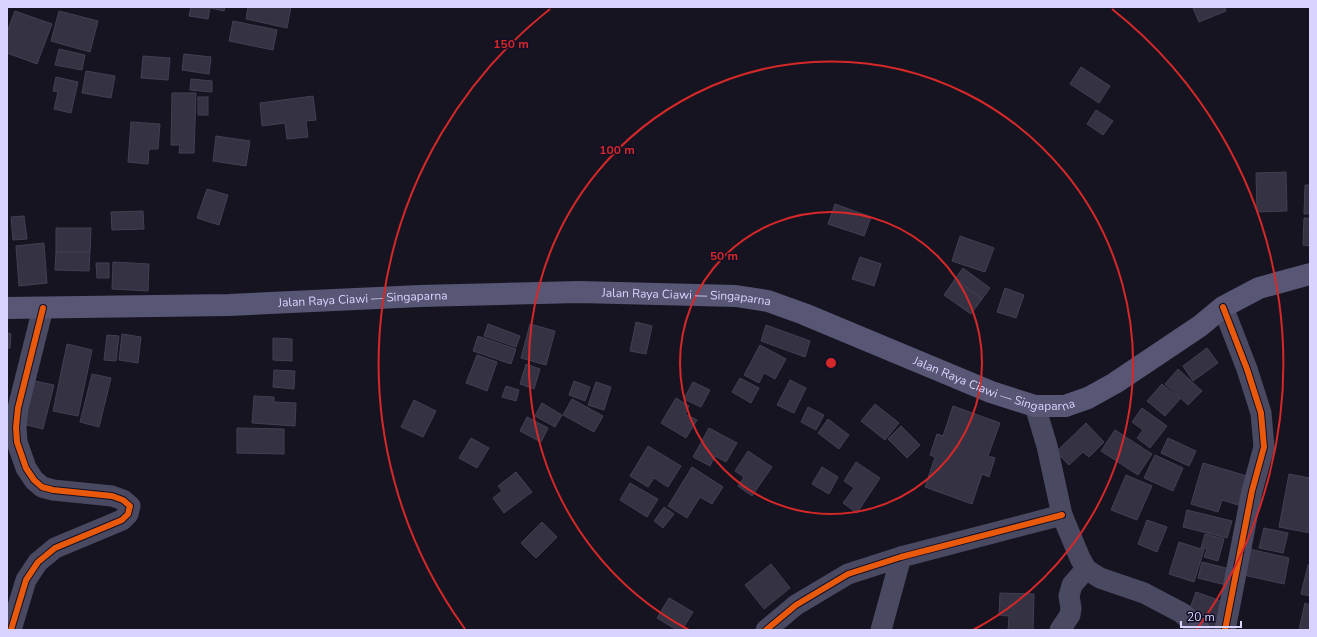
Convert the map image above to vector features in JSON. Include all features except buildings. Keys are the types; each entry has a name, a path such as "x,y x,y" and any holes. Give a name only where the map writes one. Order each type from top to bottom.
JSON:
{"main road":[{"name":"Jalan Raya Ciawi — Singaparna","path":"7,308 229,305 376,298 579,292 736,296 768,301 804,314 991,392 1035,406 1065,406 1088,398 1115,383 1200,326 1224,307 1259,288 1310,274"}],"street":[{"path":"1224,307 1261,413 1264,447 1252,491 1225,630"},
{"path":"11,630 26,580 38,562 55,548 122,520 128,514 130,506 123,500 112,496 53,490 42,487 34,480 26,468 17,442 16,427 18,408 43,308"},
{"path":"1035,406 1047,446 1062,515 1086,569 1100,578 1144,593 1182,613 1200,630"},
{"path":"766,630 796,605 848,574 901,557 1062,515"},
{"path":"881,630 901,557"},
{"path":"1060,630 1070,615 1070,596 1072,585 1086,569"}],"cycle path":[{"path":"1223,307 1247,369 1261,413 1264,447 1252,491 1225,630"},
{"path":"11,630 26,580 38,562 55,548 122,520 128,514 130,506 123,500 112,496 53,490 42,487 34,480 26,468 17,442 16,427 18,408 43,308"},
{"path":"766,630 796,605 848,574 901,557 1062,515"}]}
